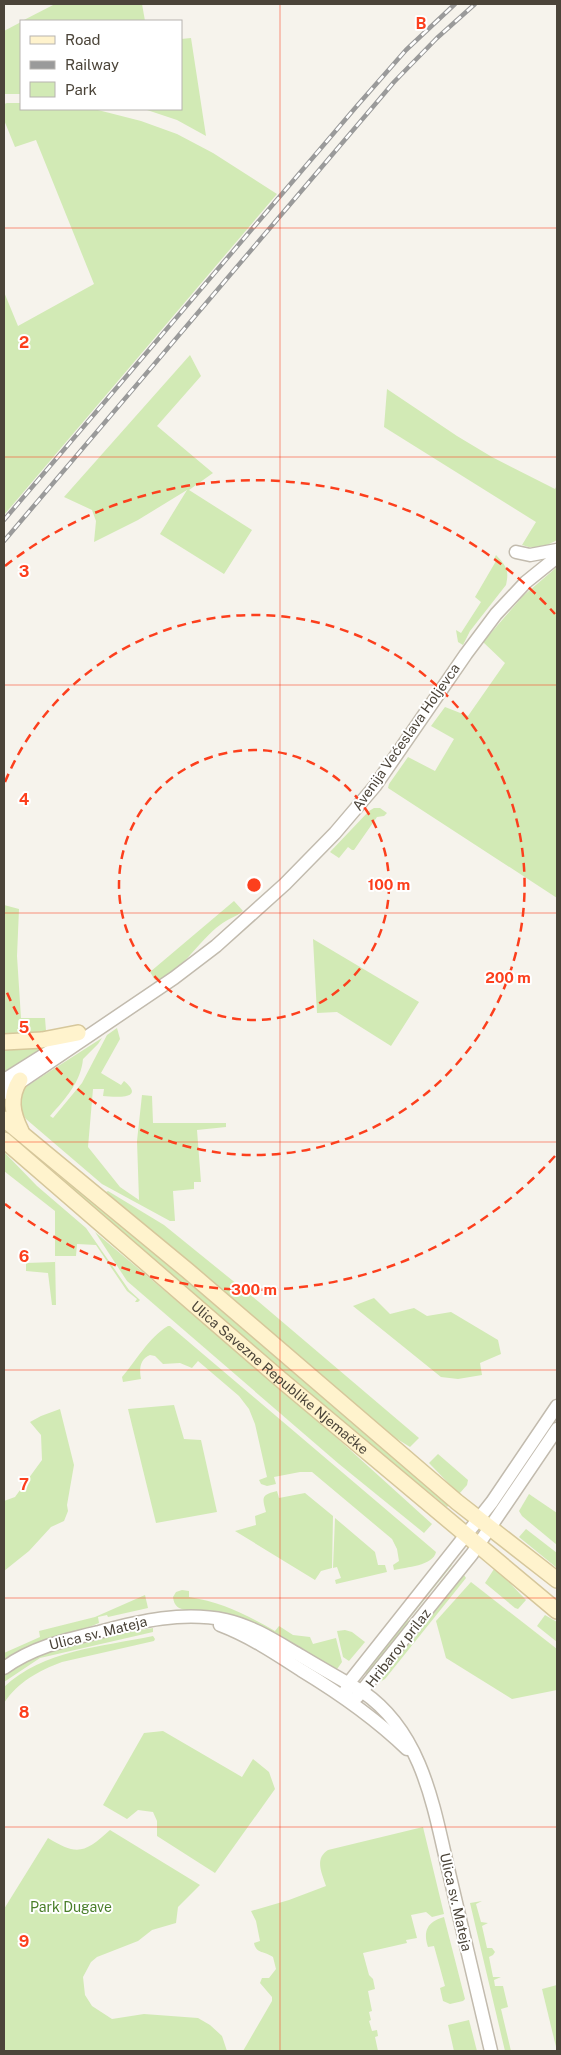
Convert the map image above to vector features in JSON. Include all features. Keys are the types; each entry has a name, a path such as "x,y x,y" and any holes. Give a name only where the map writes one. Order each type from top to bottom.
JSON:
{"main road":[{"path":"4,1042 42,1040 78,1033"},
{"path":"20,1080 14,1091 13,1107 17,1121 26,1138"},
{"name":"Ulica Savezne Republike Njemačke","path":"4,1119 188,1271 478,1519 557,1580"},
{"name":"Ulica Savezne Republike Njemačke","path":"5,1142 271,1372 557,1611"}],"street":[{"path":"516,552 530,555 557,550"},
{"name":"Avenija Većeslava Holjevca","path":"4,1093 20,1080 77,1045 108,1022 156,992 216,946 285,884 335,833 375,786 466,654 496,614 526,582 557,557"},
{"name":"Avenija Većeslava Holjevca","path":"4,1080 78,1033 108,1022"},
{"name":"Hribarov prilaz","path":"557,1406 478,1519 349,1684 346,1692 348,1700 355,1698 362,1692 479,1545 557,1430"},
{"name":"Ulica sv. Mateja","path":"198,1617 257,1642 348,1700 383,1726 414,1756"},
{"name":"Ulica sv. Mateja","path":"4,1668 24,1654 54,1643 154,1619 198,1617 225,1620 247,1626 349,1684 377,1703 396,1723 406,1738 423,1773 432,1801 491,2051"}],"green space":[{"path":"55,4 142,4 145,20 24,20"},
{"path":"20,23 20,94 4,94 4,31"},
{"path":"191,38 206,136 177,120 147,110 182,110 182,39"},
{"path":"20,103 20,110 98,110 141,121 177,134 213,153 277,194 4,515 4,292 18,326 94,284 36,140 15,147 4,120 4,104"},
{"path":"190,355 201,376 157,426 213,473 189,490 252,530 224,574 160,534 187,490 138,520 94,542 96,521 92,510 64,497"},
{"path":"387,389 492,457 555,489 557,485 557,540 540,547 522,545 536,522 384,427"},
{"path":"496,555 507,571 506,585 470,631 463,645 458,642 456,630 461,633 481,602 475,597 496,561 494,559"},
{"path":"557,567 557,898 388,788 408,757 435,771 454,739 431,726 445,707 468,716 505,663 483,642 523,596"},
{"path":"374,808 380,808 387,813 384,816 377,817 354,850 348,847 339,858 330,852 369,811"},
{"path":"234,901 243,911 213,931 172,972 163,978 155,980 150,972"},
{"path":"4,905 19,909 17,956 21,1018 45,1018 46,1031 4,1035"},
{"path":"313,939 419,1002 391,1046 337,1012 317,1013"},
{"path":"117,1028 120,1039 101,1073 121,1085 124,1081 132,1092 121,1097 103,1096 104,1089 93,1089 88,1147 120,1187 139,1200 137,1141 142,1095 152,1096 153,1123 226,1123 226,1127 197,1130 201,1182 194,1182 194,1189 173,1191 175,1221 170,1221 102,1184 26,1119 20,1107 22,1094 27,1086 102,1038 83,1059 76,1083 67,1097 50,1116 53,1118 82,1083 107,1035"},
{"path":"54,1042 4,1073 4,1046"},
{"path":"4,1131 47,1168 83,1193 449,1505 447,1507 311,1396 4,1134"},
{"path":"4,1152 37,1186 86,1228 129,1290 140,1300 138,1302 135,1302 137,1299 127,1291 96,1245 77,1244 76,1256 55,1256 55,1211 4,1171"},
{"path":"108,1191 164,1225 259,1302 419,1438 410,1447 386,1432 106,1192"},
{"path":"95,1232 306,1410 432,1524 424,1533 339,1464 127,1281"},
{"path":"55,1256 56,1305 52,1305 48,1273 26,1271 26,1263 55,1262"},
{"path":"374,1298 390,1314 414,1308 427,1316 451,1312 498,1340 501,1354 480,1363 482,1375 458,1379 441,1377 353,1306"},
{"path":"168,1326 436,1552 434,1557 425,1563 394,1570 393,1565 399,1561 397,1549 392,1539 312,1472 300,1472 274,1477 276,1484 267,1486 261,1484 259,1480 267,1477 255,1424 249,1409 239,1396 198,1361 192,1368 180,1363 163,1364 155,1356 150,1355 144,1359 141,1365 141,1379 123,1382 122,1377 143,1350 154,1337"},
{"path":"174,1405 184,1439 201,1440 217,1512 156,1523 128,1409"},
{"path":"60,1409 74,1465 67,1505 68,1511 64,1521 51,1527 29,1551 4,1571 4,1501 15,1497 42,1460 41,1435 30,1422"},
{"path":"438,1454 468,1480 467,1485 459,1494 429,1463"},
{"path":"277,1491 279,1498 305,1493 333,1516 332,1568 321,1571 315,1580 235,1531 256,1525 255,1516 266,1512 265,1495"},
{"path":"529,1494 557,1513 557,1545 522,1516 519,1511"},
{"path":"335,1518 375,1552 378,1565 385,1565 387,1572 336,1584 335,1580 341,1578 337,1567 333,1568"},
{"path":"526,1529 557,1553 557,1568 519,1537"},
{"path":"450,1564 452,1565 409,1619 401,1636 369,1676 364,1672"},
{"path":"494,1569 526,1600 518,1609 485,1583"},
{"path":"464,1575 466,1578 385,1679 378,1683"},
{"path":"471,1582 557,1649 557,1690 512,1699 446,1658 436,1621"},
{"path":"182,1590 189,1591 189,1597 212,1602 234,1610 275,1631 279,1626 293,1635 310,1637 313,1644 336,1638 342,1662 335,1672 207,1613 181,1609 177,1607 173,1597 176,1592"},
{"path":"145,1595 148,1608 108,1617 107,1615 98,1617 99,1623 4,1662 4,1653 40,1637 39,1631 95,1617"},
{"path":"545,1615 557,1622 557,1642 537,1626"},
{"path":"153,1628 153,1632 40,1658 4,1682 4,1676 20,1665 56,1649 94,1638"},
{"path":"345,1630 352,1632 365,1642 349,1661 343,1657 337,1631"},
{"path":"153,1636 154,1641 62,1662 45,1669 22,1683 4,1703 4,1687 36,1665 93,1647"},
{"path":"163,1731 242,1777 253,1759 269,1772 275,1789 215,1873 157,1836 157,1821 153,1812 138,1810 127,1819 103,1805 144,1733"},
{"path":"423,1827 444,1914 432,1917 426,1912 411,1915 417,1938 406,1940 407,1943 363,1953 375,1989 368,1991 372,2011 369,2012 371,2020 369,2021 372,2031 377,2030 378,2036 375,2037 378,2051 243,2051 272,2001 272,1997 260,1983 262,1978 269,1978 276,1969 273,1957 259,1951 255,1947 254,1943 260,1941 256,1921 251,1911 289,1900 326,1886 320,1862 328,1850"},
{"name":"Park Dugave","path":"110,1830 200,1885 178,1907 176,1923 152,1930 138,1941 97,1957 91,1962 83,1977 85,1995 92,2006 112,2019 144,2014 198,2018 210,2025 222,2036 227,2051 4,2051 4,1909 48,1838 66,1848 80,1849 94,1843"},
{"path":"482,1901 476,1904 481,1922 488,1923 482,1926 487,1948 492,1948 495,1952 489,1957 493,1977 501,1977 494,1980 495,1986 503,1986 508,2007 501,2009 511,2051 505,2051 470,1903"},
{"path":"444,1917 465,1999 450,2004 443,2001 440,1988 445,1986 434,1946 428,1947 426,1936 430,1924"},
{"path":"557,1985 557,2051 542,1989"},
{"path":"469,2020 477,2051 454,2051 448,2025"}],"railway":[{"path":"4,520 356,107 406,50 455,4"},
{"path":"4,541 394,82 437,38 475,4"}]}
